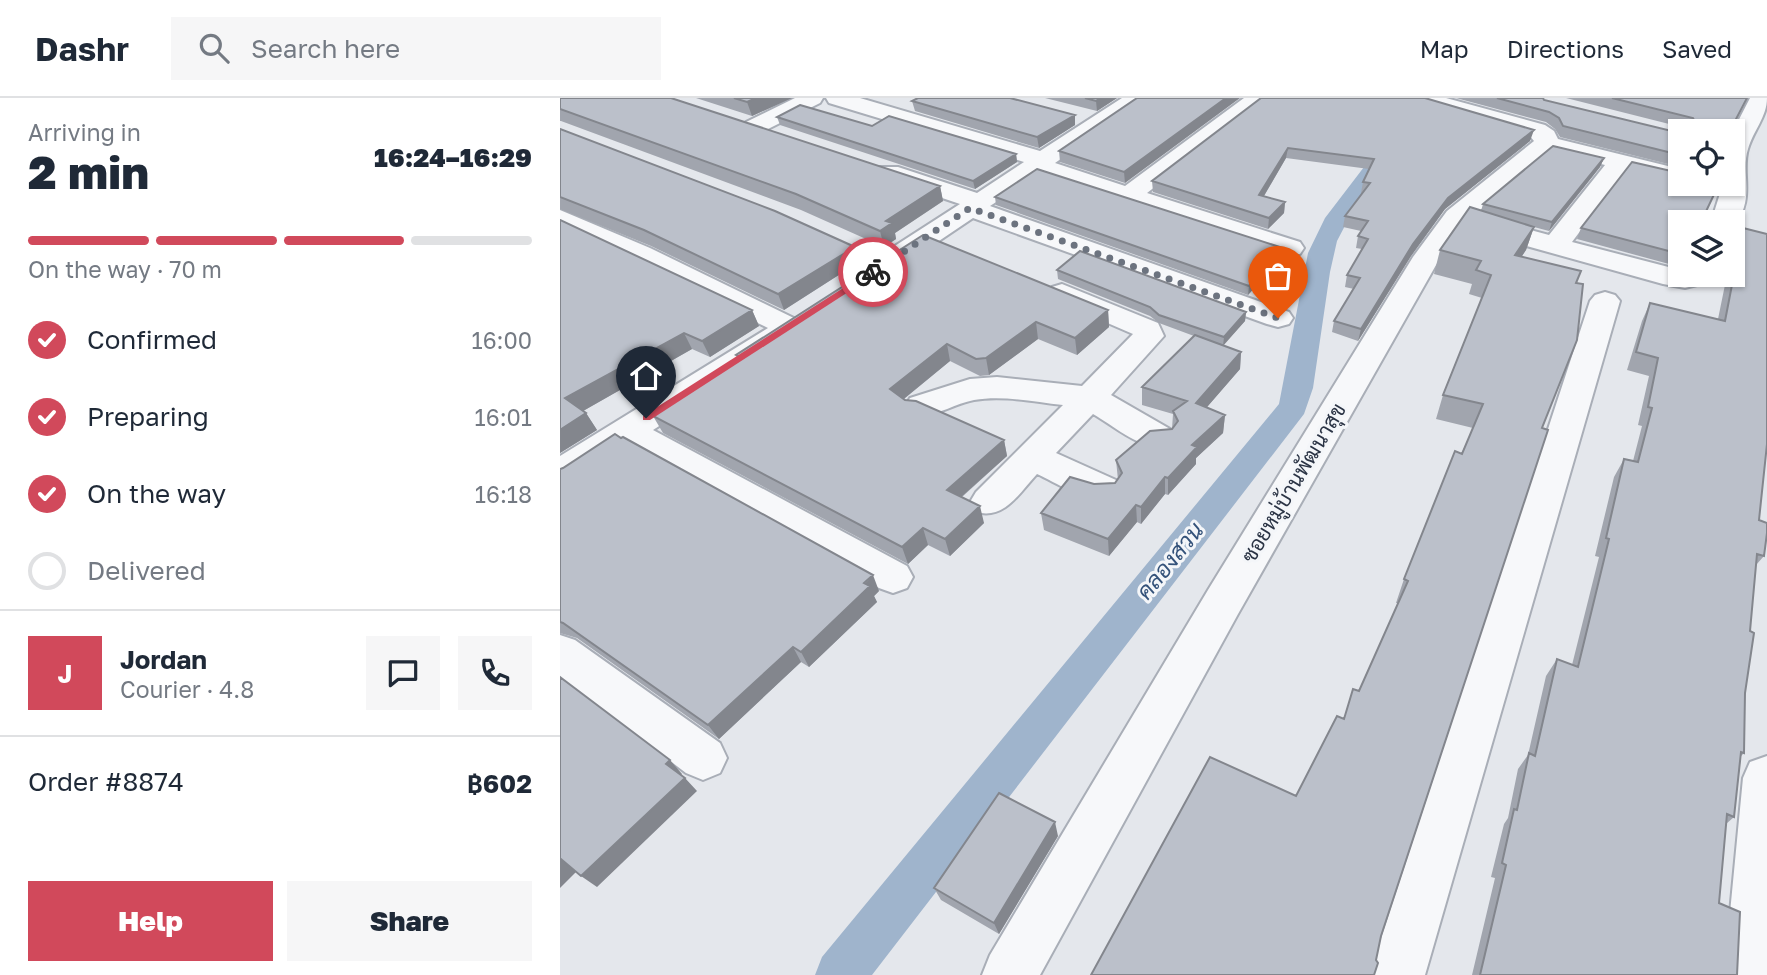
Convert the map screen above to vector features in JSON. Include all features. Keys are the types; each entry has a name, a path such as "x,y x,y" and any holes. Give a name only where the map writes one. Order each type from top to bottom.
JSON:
{"street":[{"path":"754,127 812,98"},
{"path":"837,98 1040,162 1290,248"},
{"path":"855,284 876,257 925,238 1138,98"},
{"path":"1130,194 1258,98"},
{"path":"1423,98 1537,130 1546,136 1546,143 1668,173"},
{"path":"1745,123 1755,99"},
{"path":"1075,115 1102,122"},
{"path":"729,118 788,138"},
{"name":"ซอยหมู่บ้านพัฒนาสุข","path":"1010,975 1244,566 1427,257 1456,217 1546,143"},
{"path":"1554,247 1620,162"},
{"path":"864,163 1278,318"},
{"path":"1456,217 1554,247 1668,276"},
{"path":"560,218 800,320 630,416 560,473"},
{"path":"925,238 963,253"},
{"path":"989,502 1149,332 1138,324 1038,284"},
{"path":"1398,975 1605,301"},
{"path":"922,406 970,390 997,388 1090,397 1158,437"},
{"path":"630,416 893,577"},
{"path":"1032,457 1103,489"},
{"path":"560,653 703,758"},
{"path":"1752,975 1767,778"}],"building":[{"path":"560,98 671,98 940,186 886,221 892,223 880,231 796,194 560,109"},
{"path":"734,98 756,98 747,102"},
{"path":"918,98 1010,98 1075,115 1037,137 912,101"},
{"path":"1137,98 1226,98 1124,172 1059,151"},
{"path":"1261,98 1425,98 1534,130 1448,198 1413,244 1361,329 1334,321 1360,278 1347,275 1368,239 1358,236 1368,221 1345,216 1370,183 1363,182 1374,159 1288,148 1259,195 1285,202 1269,218 1152,181"},
{"path":"1497,98 1543,98 1668,130 1668,152 1563,126 1559,118 1549,112"},
{"path":"1612,98 1747,98 1736,119 1693,118"},
{"path":"800,105 872,126 889,116 1016,154 973,181 777,117"},
{"path":"560,129 775,211 855,247 778,294 644,230 560,197"},
{"path":"1553,146 1604,158 1552,222 1483,204"},
{"path":"1632,162 1668,170 1668,196 1713,196 1707,210 1668,210 1668,251 1581,228"},
{"path":"1037,169 1283,248 1249,286 995,197"},
{"path":"1470,207 1534,227 1515,255 1581,271 1576,283 1583,284 1577,340 1542,428 1548,430 1381,936 1374,975 1091,975 1210,757 1296,796 1337,716 1344,719 1353,689 1359,691 1408,581 1404,579 1455,451 1462,454 1483,404 1443,395 1491,275 1476,270 1481,261 1440,250"},
{"path":"560,220 752,310 702,341 684,333 565,398 586,413 560,430"},
{"path":"1745,228 1767,234 1767,444 1759,520 1767,523 1767,533 1764,556 1757,554 1750,631 1754,633 1745,693 1744,753 1741,752 1734,817 1727,814 1719,903 1740,912 1737,975 1480,975 1506,865 1502,863 1514,809 1517,810 1529,753 1535,756 1557,659 1578,667 1609,539 1606,538 1624,459 1638,462 1652,408 1648,407 1658,358 1636,352 1650,303 1725,321 1732,287 1745,287"},
{"path":"923,235 1108,310 1075,338 1036,322 986,358 976,359 947,344 890,389 905,400 916,401 1004,440 947,490 980,506 945,539 923,528 902,547 653,416 742,358 736,355"},
{"path":"1080,251 1246,312 1224,337 1159,315 1150,307 1057,270"},
{"path":"1195,335 1241,352 1196,403 1225,415 1192,445 1197,447 1168,478 1165,477 1141,507 1136,505 1108,539 1041,513 1070,477 1094,484 1115,483 1122,473 1116,460 1150,431 1172,429 1178,421 1173,411 1187,401 1142,387"},
{"path":"615,434 873,575 864,583 870,586 801,652 793,647 708,725 560,622 560,469"},
{"path":"560,677 670,760 666,764 685,778 581,876 560,860"},
{"path":"999,793 1055,822 994,923 934,888"}],"waterway":[{"name":"คลองสวน","path":"840,975 1293,407 1302,369 1313,291 1325,241 1337,218 1375,167 1363,107 1355,98"}],"way so far":[{"path":"873,272 970,208 1278,318"}],"route":[{"path":"646,418 873,272"}]}
